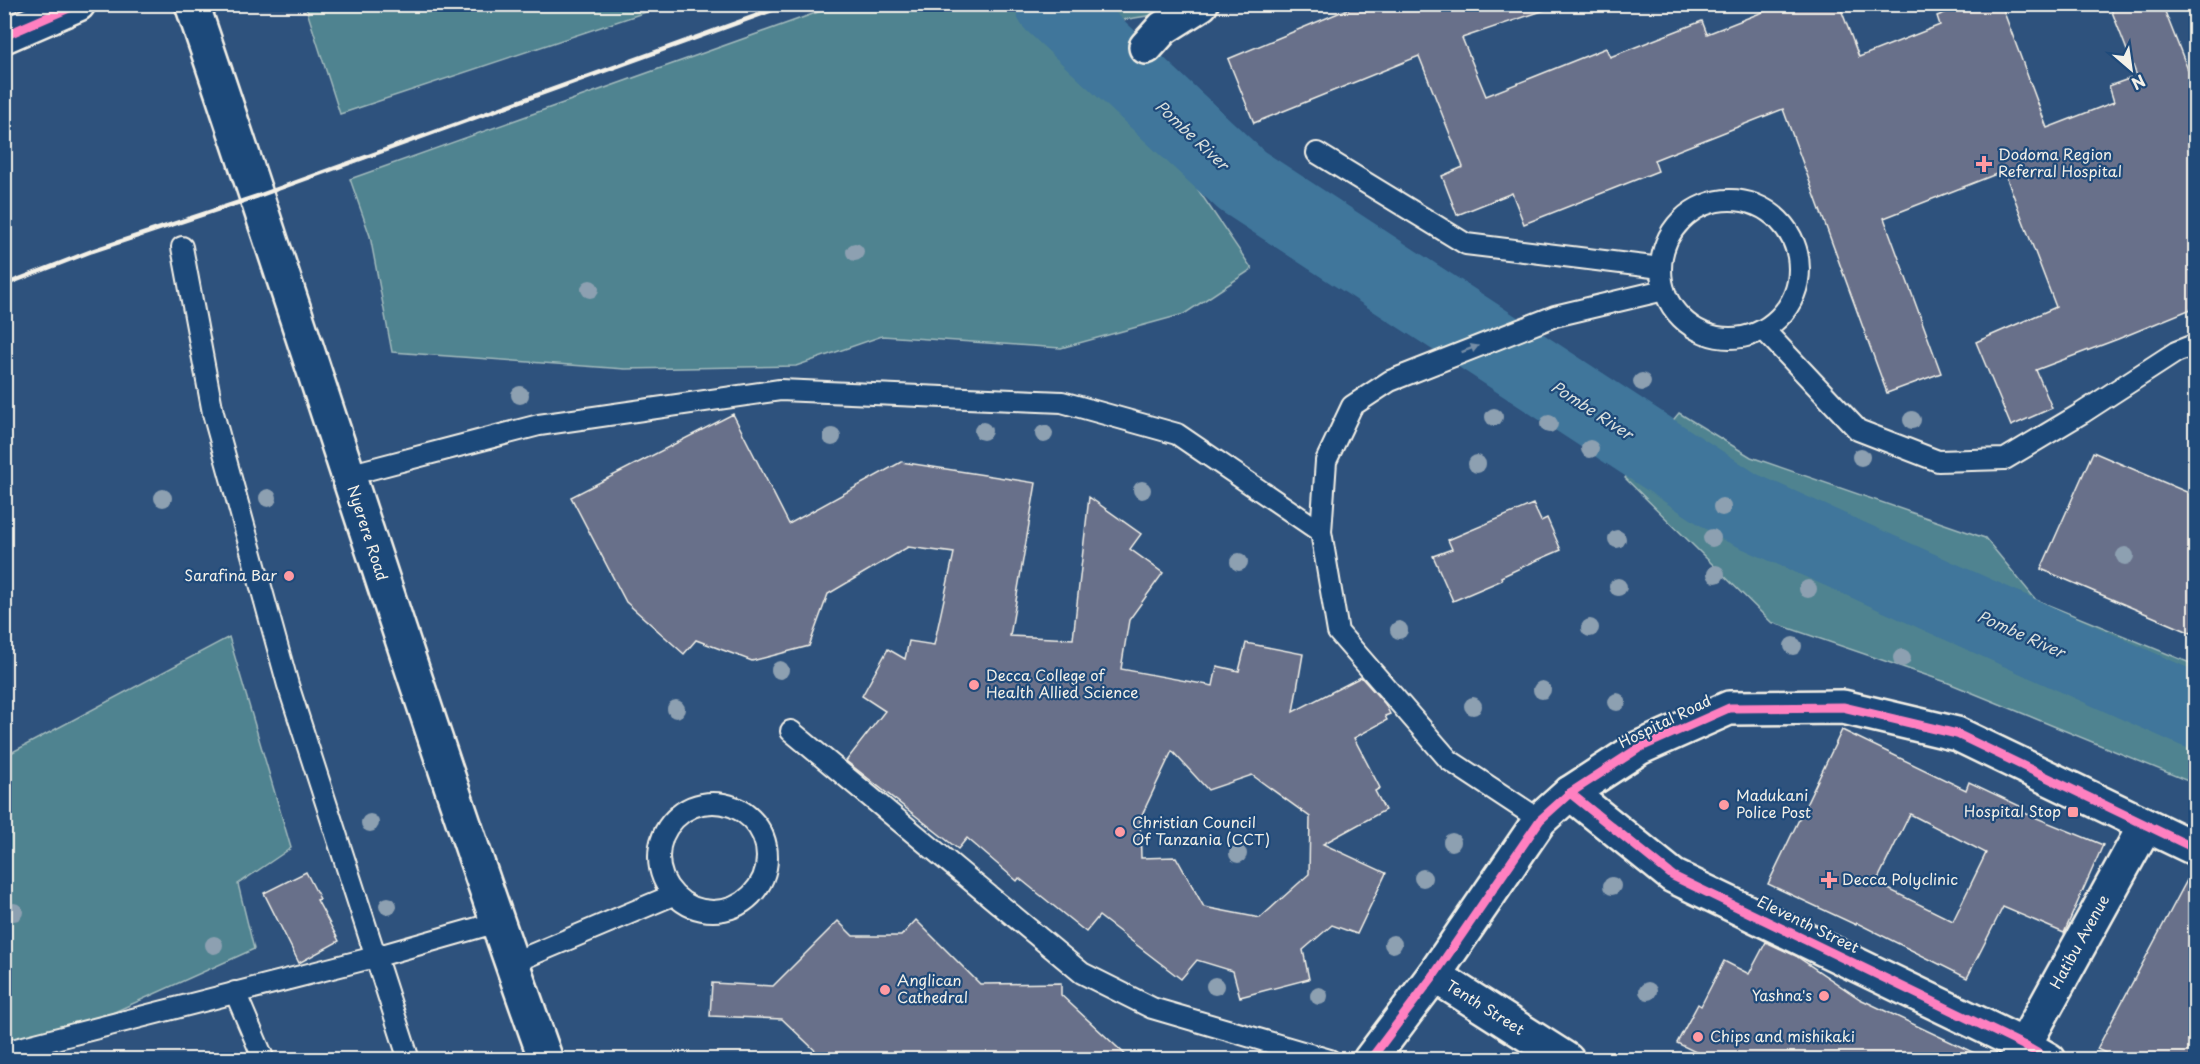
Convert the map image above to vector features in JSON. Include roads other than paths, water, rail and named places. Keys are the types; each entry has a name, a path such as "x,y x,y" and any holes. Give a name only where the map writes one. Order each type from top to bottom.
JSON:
{"street":[{"path":"4,36 78,4"},
{"name":"Nyerere Road","path":"192,4 498,922 546,1059"},
{"path":"1146,47 1163,28 1201,4"},
{"name":"Hospital Road","path":"1370,1059 1434,975 1540,820 1570,793 1639,748 1729,708 1843,707 1957,734 2196,849"},
{"name":"Eleventh Street","path":"1570,793 1672,876 2029,1055"},
{"name":"Hatibu Avenue","path":"2029,1055 2145,826"},
{"name":"Tenth Street","path":"1434,975 1567,1059"}],"lane":[{"path":"1317,153 1466,244 1661,268"},
{"path":"1720,200 1744,201 1767,210 1785,225 1797,246 1800,270 1796,294 1783,315 1764,330 1742,338 1718,337 1694,329 1676,313 1664,290 1661,268 1665,244 1678,224 1697,208 1720,200"},
{"path":"182,247 216,425 288,685 409,1059"},
{"path":"1540,820 1449,760 1338,632 1321,532 1326,461 1352,406 1390,381 1555,316 1664,290"},
{"path":"1764,330 1858,430 1938,461 2006,459 2175,352 2196,344"},
{"path":"348,474 539,425 780,390 1062,402 1177,434 1321,532"},
{"path":"791,731 1083,973 1152,1008 1330,1059"},
{"path":"709,803 726,804 742,811 755,822 765,838 768,856 765,874 756,891 742,903 725,910 706,911 688,906 673,895 664,880 659,863 660,846 666,830 677,817 692,807 709,803"},
{"path":"512,963 673,895"},
{"path":"4,1052 375,957 498,922"},
{"path":"236,992 264,1059"}],"waterway":[{"name":"Pombe River","path":"1052,4 1242,181 1740,507 2196,712"}],"railway":[{"path":"4,285 92,251 258,196 789,4"}],"place":[{"name":"Dodoma Region Referral Hospital","path":"1984,164"},
{"name":"Sarafina Bar","path":"289,576"},
{"name":"Decca College of Health Allied Science","path":"974,685"},
{"name":"Madukani Police Post","path":"1724,805"},
{"name":"Hospital Stop","path":"2073,812"},
{"name":"Christian Council Of Tanzania (CCT)","path":"1120,832"},
{"name":"Decca Polyclinic","path":"1829,880"},
{"name":"Anglican Cathedral","path":"885,990"},
{"name":"Yashna's","path":"1824,996"},
{"name":"Chips and mishikaki","path":"1698,1037"}]}
